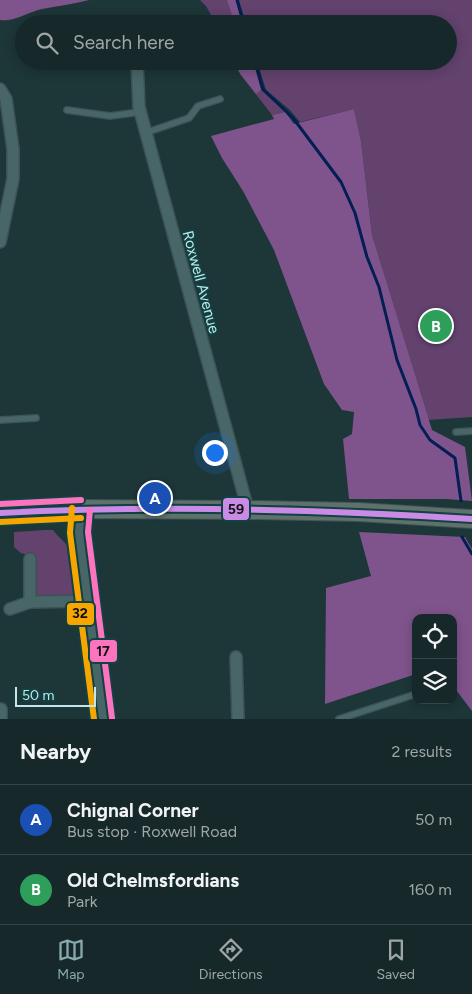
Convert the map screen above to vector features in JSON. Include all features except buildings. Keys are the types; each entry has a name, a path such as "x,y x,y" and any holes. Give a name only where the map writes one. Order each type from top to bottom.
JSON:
{"main road":[{"path":"0,513 81,509 248,510 359,512 472,519"}],"street":[{"name":"Roxwell Avenue","path":"137,70 140,112 248,510"},
{"path":"0,89 6,99 13,149 13,180 0,242"},
{"path":"81,509 78,532 89,601 103,719"},
{"path":"30,559 30,602"},
{"path":"10,609 30,602 89,601"},
{"path":"236,657 238,719"}],"lane":[{"path":"146,133 189,118 198,106 220,99"},
{"path":"67,110 110,116 140,112"},
{"path":"0,420 36,418"},
{"path":"456,432 472,431"},
{"path":"339,719 412,695"}],"shaded area":[{"path":"0,0 89,0 37,10 24,15 15,15 15,18 0,20"},
{"path":"200,0 236,0 240,15 211,15"},
{"path":"227,0 236,0 240,15 232,15"},
{"path":"239,0 472,0 472,417 428,420 372,235 361,141 354,109 300,122 290,110 266,90 260,70 457,70 457,15 243,15"},
{"path":"238,70 255,70 261,90 285,112 272,115"},
{"path":"238,70 255,70 261,90 256,94"},
{"path":"354,109 361,141 372,235 432,430 465,447 472,501 446,499 349,499 343,439 352,434 354,412 342,410 324,384 274,250 211,136 274,119 272,115 285,112 294,124"},
{"path":"53,530 69,549 77,593 73,597 40,599 35,596 32,556 21,553 14,547 14,532"},
{"path":"359,532 465,537 472,549 472,711 457,691 457,614 412,614 412,675 325,704 326,588 371,576"}],"waterway":[{"path":"237,0 241,15"},
{"path":"258,70 263,89 293,118 341,182 355,213 367,257 379,287 397,360 416,409 420,425 430,440 455,458 461,501"},
{"path":"462,537 472,554"}],"transit line":[{"name":"17","path":"0,504 81,500"},
{"name":"32","path":"72,508 70,533 94,719"},
{"name":"59","path":"0,513 118,509 236,509 472,519"},
{"name":"17","path":"90,510 88,532 112,718"},
{"name":"32","path":"0,522 81,518"}],"place":[{"name":"Old Chelmsfordians","path":"436,326"},
{"name":"Chignal Corner","path":"155,498"}]}
